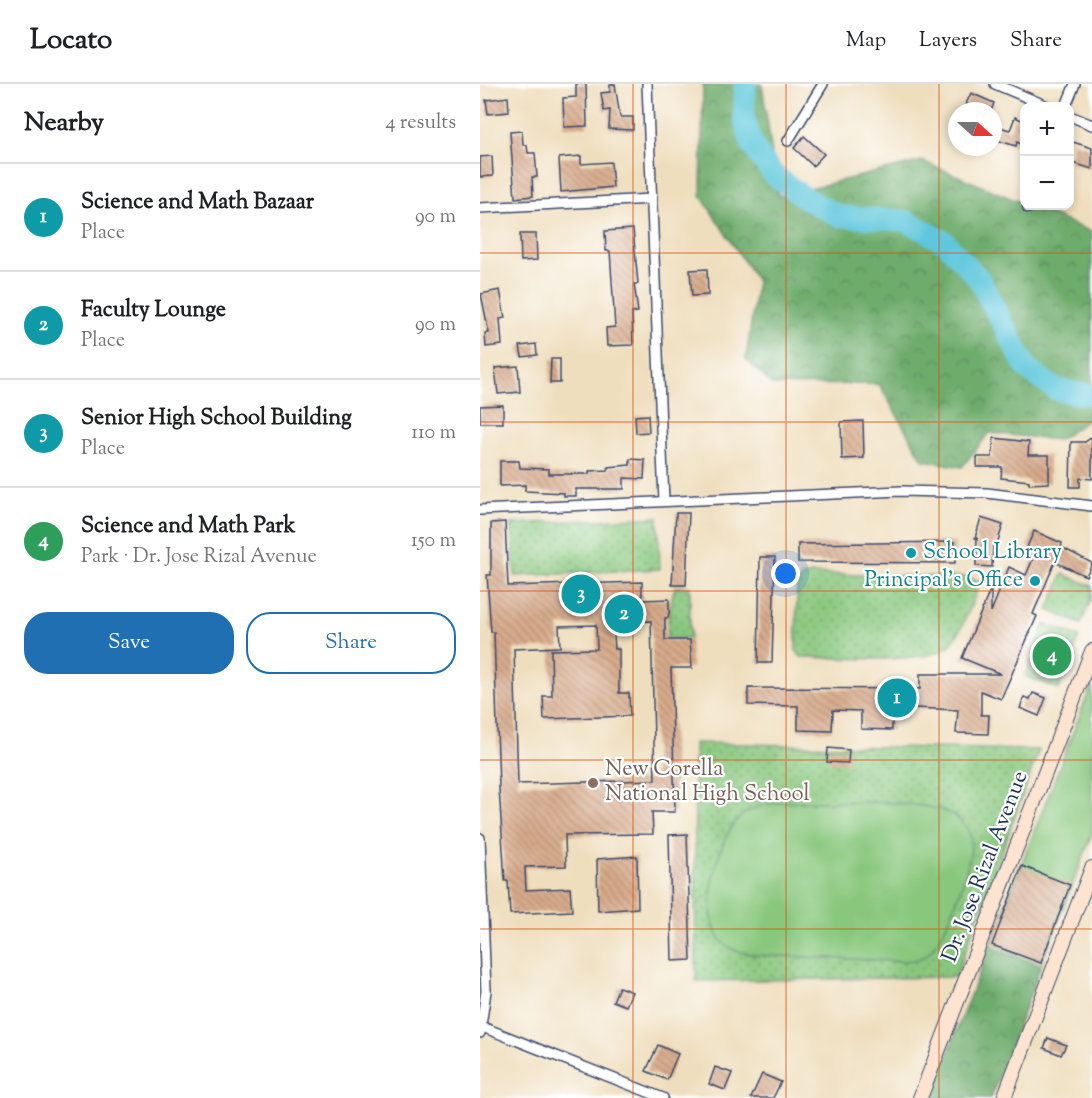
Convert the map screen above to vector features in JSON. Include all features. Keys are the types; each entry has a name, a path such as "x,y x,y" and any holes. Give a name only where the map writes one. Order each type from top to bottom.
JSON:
{"main road":[{"name":"Dr. Jose Rizal Avenue","path":"920,1098 1092,651"},
{"path":"1004,1098 1092,868"}],"street":[{"path":"647,84 664,501"},
{"path":"788,141 823,84"},
{"path":"995,84 1038,102"},
{"path":"1068,102 1075,84"},
{"path":"1074,118 1092,125"},
{"path":"480,208 652,200"},
{"path":"480,510 940,491 1023,497 1092,506"},
{"path":"480,838 486,990 481,1029 663,1098"}],"green space":[{"path":"703,84 762,84 778,196 922,161 1020,202 1020,210 1039,210 1092,232 1092,417 1059,440 989,433 962,467 923,460 879,384 772,385 746,359 757,281 701,196"},
{"path":"658,517 660,569 515,576 512,524"},
{"path":"812,574 968,577 979,582 961,627 947,648 918,657 855,659 801,657 796,650 797,586 803,576"},
{"path":"1063,574 1092,586 1092,597 1081,624 1048,610"},
{"path":"675,587 690,587 690,638 667,638"},
{"path":"1045,624 1079,637 1059,689 1025,676"},
{"path":"1092,684 1092,834 1041,966 989,947"},
{"path":"694,743 1039,750 956,977 696,981"},
{"path":"781,802 896,803 939,809 962,822 971,840 968,866 949,920 933,948 925,956 915,960 898,961 756,955 736,951 725,945 717,934 712,919 711,901 717,862 723,845 730,830 743,815 758,807"},
{"path":"989,947 1041,966 991,1098 930,1098"}],"building":[{"path":"576,84 586,84 587,126 564,127 563,98 576,97"},
{"path":"615,84 620,117 633,117 633,130 609,129 610,110 604,111 601,93 610,92 610,85"},
{"path":"971,93 992,102 967,102"},
{"path":"508,97 509,112 488,114 486,100"},
{"path":"1015,117 1020,119 1020,143 1017,142 1016,146 1002,142 1002,128 1010,130"},
{"path":"522,131 523,145 527,145 528,153 535,153 537,177 532,177 533,196 515,198 510,132"},
{"path":"804,136 824,154 813,166 794,148"},
{"path":"1074,142 1092,148 1092,169 1074,163"},
{"path":"492,156 493,176 480,177 480,157"},
{"path":"581,156 581,164 611,162 613,187 561,192 559,158"},
{"path":"633,229 638,284 634,284 638,312 632,313 633,345 607,346 606,328 615,327 610,251 606,251 605,231"},
{"path":"520,234 536,234 537,260 521,261"},
{"path":"707,269 708,295 692,296 690,270"},
{"path":"500,290 505,318 500,319 502,345 486,347 485,333 489,333 481,294"},
{"path":"536,344 537,355 522,357 520,346"},
{"path":"551,359 560,359 560,383 550,383"},
{"path":"518,366 520,392 498,394 495,368"},
{"path":"503,405 503,423 480,423 480,406"},
{"path":"648,415 649,432 636,433 635,416"},
{"path":"863,421 864,458 842,459 841,422"},
{"path":"1092,437 1092,479 1080,478 1080,487 1070,487 1071,442 1085,442"},
{"path":"994,438 1029,442 1028,455 1049,455 1049,483 1029,484 1029,481 1001,478 1002,467 977,467 977,457 992,457"},
{"path":"630,459 645,460 644,479 624,478 624,489 576,489 576,496 564,496 564,493 525,491 525,485 500,486 500,461 519,461 520,468 549,469 549,474 589,474 589,471 630,465"},
{"path":"676,513 689,513 686,585 672,585"},
{"path":"981,518 1003,525 997,544 993,543 992,567 976,566 977,538 975,538"},
{"path":"505,522 508,586 642,582 642,600 669,599 668,618 665,618 665,640 690,640 692,668 671,668 675,812 652,812 653,834 565,835 566,866 525,867 526,890 570,888 572,911 510,914 508,881 505,881 499,788 494,632 491,632 487,575 491,575 491,523","holes":["651,621 655,780 518,784 514,649 560,647 559,626 596,625 597,649 551,650 552,696 543,696 544,719 630,716 629,693 619,693 619,649 615,649 613,622"]},
{"path":"1034,531 1062,543 1061,547 1092,563 1086,576 1055,562 1033,614 1037,616 1001,699 981,691 981,715 989,715 988,734 956,733 958,710 892,707 892,730 861,729 861,711 833,710 832,731 798,730 798,706 748,705 748,688 920,689 920,674 1001,674 962,658 991,588 991,612 1009,567 1026,575 1036,552 1027,547"},
{"path":"955,542 955,563 798,562 798,544"},
{"path":"760,557 775,557 772,663 758,663"},
{"path":"1033,693 1046,698 1039,716 1020,708 1024,697 1030,699"},
{"path":"828,748 849,750 848,763 827,762"},
{"path":"687,834 691,960 672,961 669,835"},
{"path":"637,856 638,908 598,911 597,859"},
{"path":"1022,866 1070,885 1041,963 992,945"},
{"path":"619,987 632,992 626,1006 613,1001"},
{"path":"1048,1038 1066,1045 1061,1055 1044,1048"},
{"path":"658,1045 678,1054 667,1080 646,1071"},
{"path":"715,1067 732,1073 725,1090 709,1084"},
{"path":"762,1074 781,1082 773,1098 751,1098"}],"waterway":[{"path":"745,84 744,119 753,147 773,174 805,198 839,216 906,221 945,242 979,279 1027,369 1057,390 1092,395"}],"place":[{"name":"School Library","path":"911,553"},
{"name":"Principal's Office","path":"1035,581"},
{"name":"Senior High School Building","path":"581,594"},
{"name":"Faculty Lounge","path":"624,614"},
{"name":"Science and Math Park","path":"1052,656"},
{"name":"Science and Math Bazaar","path":"897,698"},
{"name":"New Corella National High School","path":"593,783"}]}
